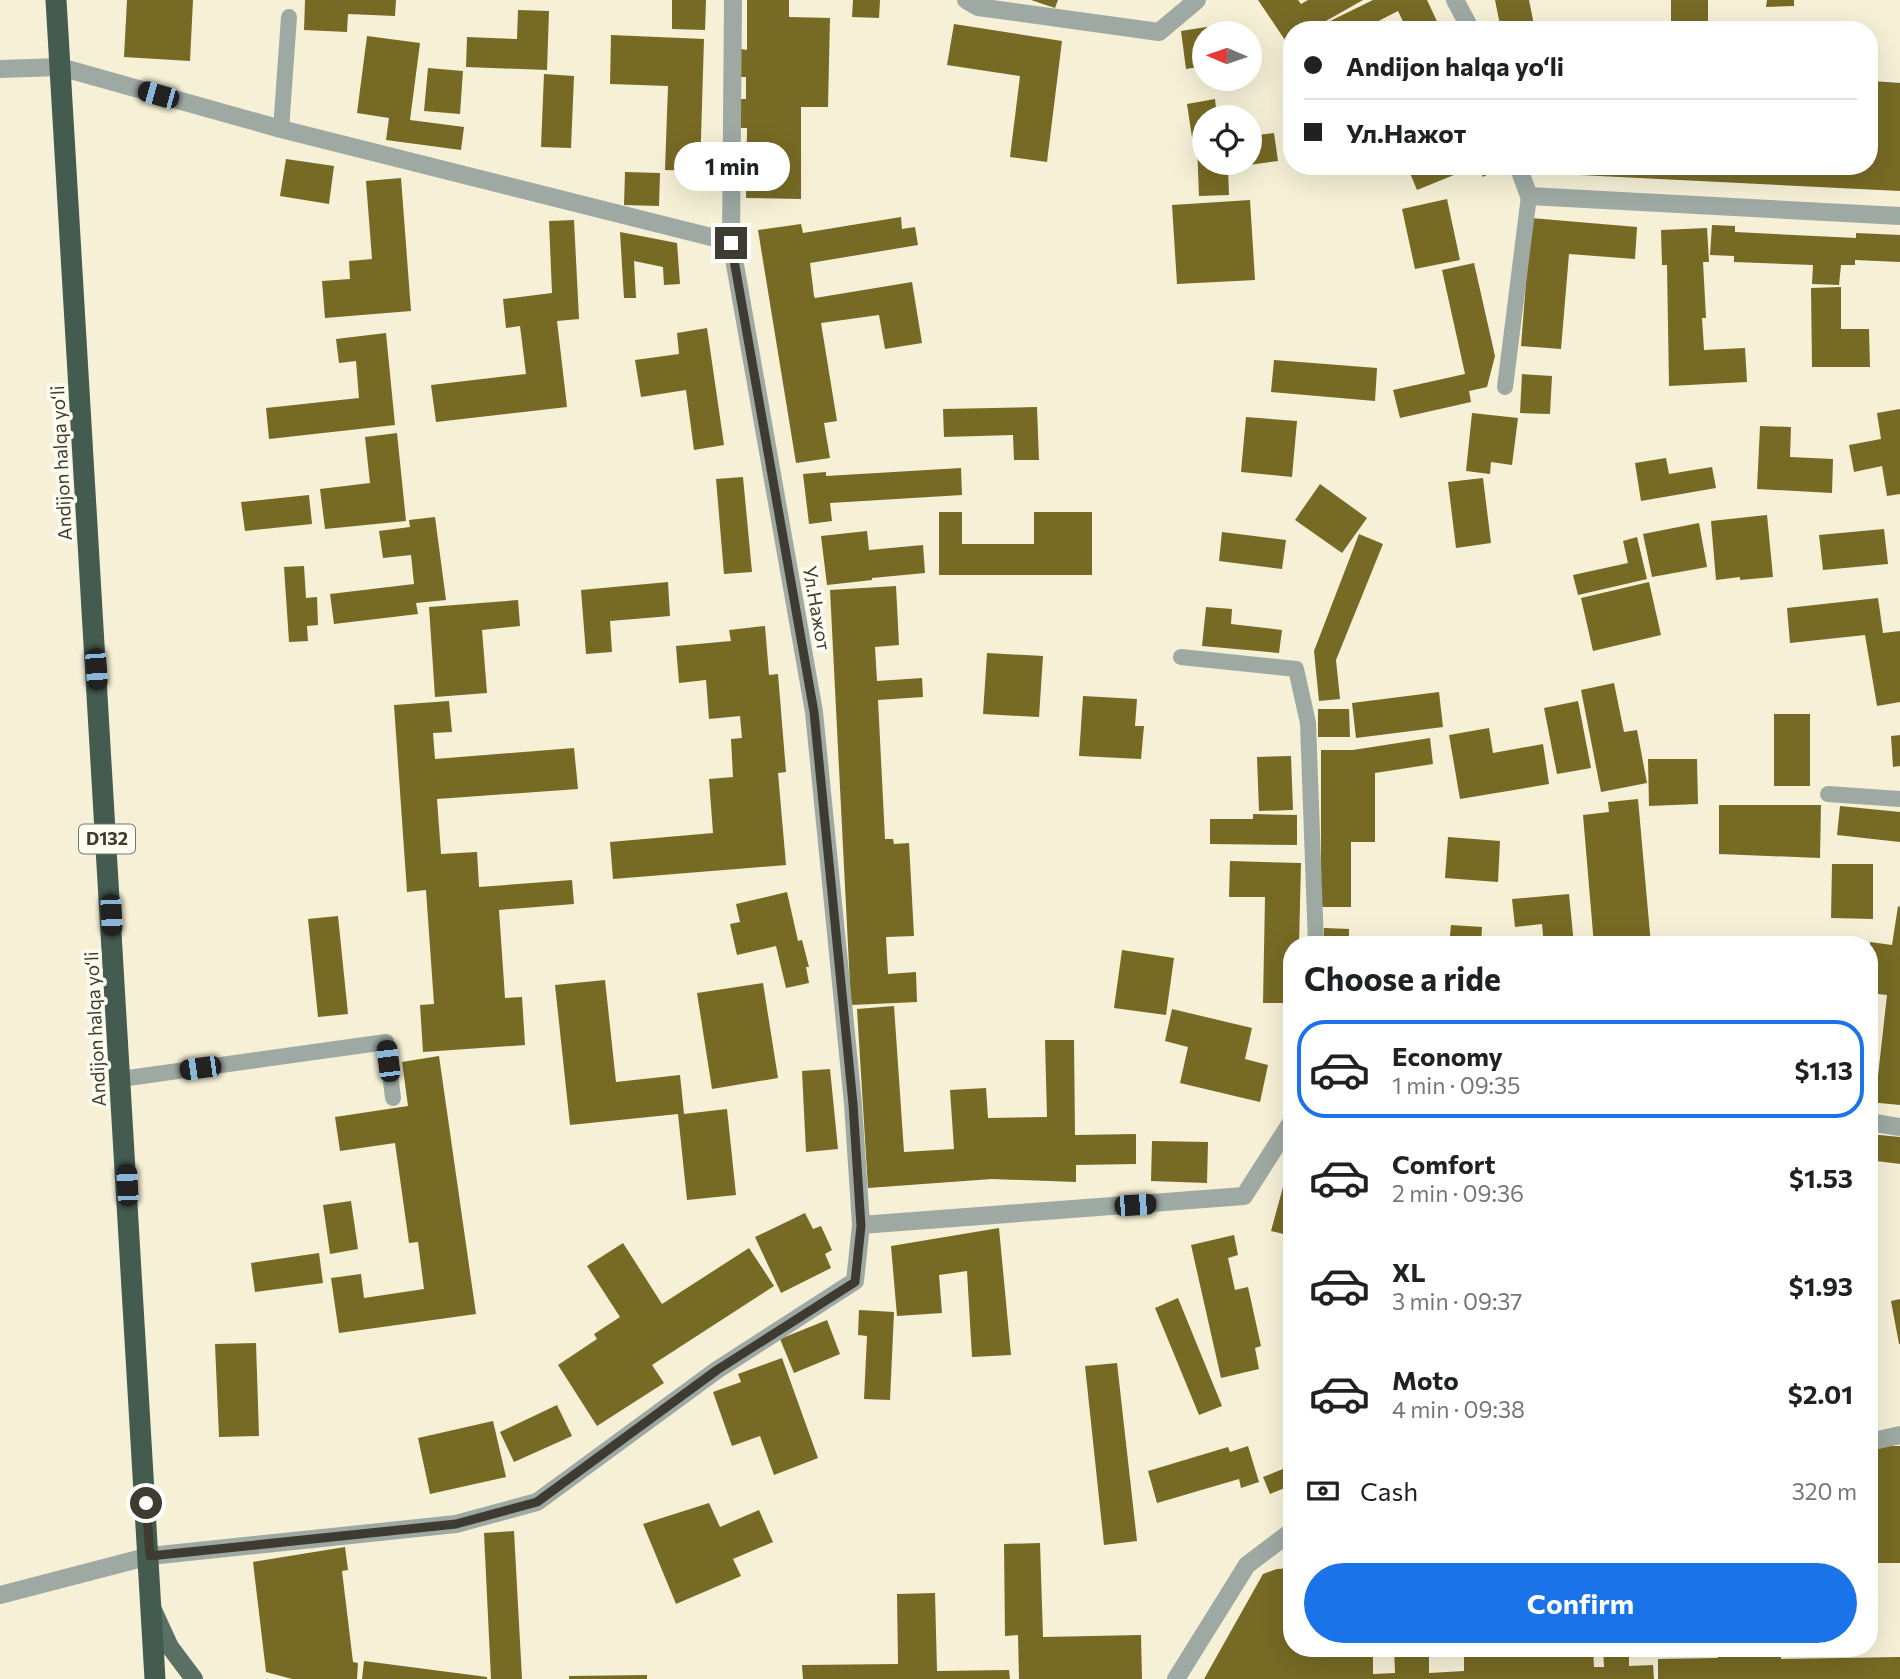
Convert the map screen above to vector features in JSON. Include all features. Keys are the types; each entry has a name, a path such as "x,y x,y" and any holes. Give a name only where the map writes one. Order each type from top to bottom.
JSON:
{"highway":[{"name":"Andijon halqa yo‘li","path":"56,0 150,1556 155,1679"}],"main road":[{"path":"152,1609 170,1647 194,1679"}],"street":[{"name":"Ул.Нажот","path":"150,1556 456,1524 537,1502 717,1370 855,1282 861,1226 852,1091 814,712 731,243 733,0"},
{"path":"965,0 978,7 1159,32 1197,0"},
{"path":"1455,0 1466,21"},
{"path":"0,68 60,67 281,129 731,243"},
{"path":"1521,175 1529,196 1900,216"},
{"path":"1878,1123 1900,1127"},
{"path":"861,1226 1244,1196 1283,1135"},
{"path":"1878,1440 1900,1435"},
{"path":"1176,1679 1247,1565 1283,1538"},
{"path":"0,1595 150,1556"}],"lane":[{"path":"281,129 289,18"},
{"path":"1505,387 1529,196"},
{"path":"1181,657 1296,669 1308,723 1316,936"},
{"path":"1828,794 1900,799"},
{"path":"121,1079 386,1042 393,1098"}],"building":[{"path":"127,0 193,0 190,61 124,57"},
{"path":"305,0 396,0 395,16 348,14 347,32 304,30"},
{"path":"672,0 706,0 705,30 672,29"},
{"path":"747,0 789,0 789,17 830,18 828,107 801,107 801,199 746,198 747,128 738,128 738,99 746,99 746,77 740,77 741,49 747,50"},
{"path":"853,0 880,0 879,18 852,17"},
{"path":"1031,0 1058,0 1055,8"},
{"path":"1258,0 1298,0 1301,4 1308,0 1363,0 1326,21 1283,21 1283,37"},
{"path":"1373,0 1427,0 1437,21 1403,21 1398,11 1379,21 1330,21"},
{"path":"1495,0 1529,0 1533,21 1499,21"},
{"path":"1671,0 1708,0 1708,21 1671,21"},
{"path":"1767,0 1794,0 1794,6 1766,7"},
{"path":"518,10 549,11 547,70 466,67 467,37 517,39"},
{"path":"954,24 1062,41 1047,162 1010,157 1020,76 947,65"},
{"path":"1192,29 1192,68 1186,69 1181,31"},
{"path":"611,35 704,39 700,171 665,170 668,86 610,84"},
{"path":"367,36 420,43 410,120 464,127 461,150 386,140 389,118 357,113"},
{"path":"428,68 463,71 460,114 424,111"},
{"path":"544,74 574,76 571,148 541,147"},
{"path":"1878,81 1900,83 1900,191 1579,175 1878,175"},
{"path":"1215,99 1216,105 1192,105 1192,137 1187,104"},
{"path":"1274,133 1278,161 1262,163 1262,134"},
{"path":"286,159 334,166 329,204 280,196"},
{"path":"625,172 660,173 659,206 624,205"},
{"path":"1198,175 1228,175 1229,195 1199,196"},
{"path":"1411,175 1454,175 1417,190"},
{"path":"401,178 411,311 325,318 322,281 350,279 349,261 372,259 366,181"},
{"path":"1447,199 1460,260 1415,269 1402,209"},
{"path":"1250,200 1255,280 1177,284 1172,205"},
{"path":"901,217 902,229 915,227 918,245 810,263 814,296 815,298 912,282 922,343 885,349 879,315 821,323 837,421 824,423 830,458 796,463 758,230 801,224 803,233"},
{"path":"1531,218 1637,227 1635,259 1569,254 1561,349 1521,346"},
{"path":"574,220 579,319 557,321 567,407 436,422 431,385 526,374 520,326 506,328 503,299 552,293 549,221"},
{"path":"1712,225 1735,226 1735,232 1856,238 1856,233 1900,235 1900,262 1855,260 1855,265 1841,265 1839,285 1812,284 1813,265 1734,262 1734,256 1710,255"},
{"path":"1707,228 1709,262 1703,262 1706,318 1702,318 1704,350 1745,348 1747,382 1669,386 1667,265 1662,265 1661,230"},
{"path":"620,232 677,243 680,284 664,285 663,267 634,261 636,298 624,298"},
{"path":"1474,263 1495,356 1487,387 1469,391 1471,402 1400,418 1393,390 1465,374 1442,270"},
{"path":"1841,287 1841,329 1869,329 1870,367 1812,367 1811,288"},
{"path":"707,328 724,445 694,450 686,390 641,397 635,360 679,354 677,333"},
{"path":"386,333 395,425 269,439 266,408 359,398 356,361 339,363 336,339"},
{"path":"1274,360 1377,368 1375,401 1271,392"},
{"path":"1522,374 1552,376 1550,414 1520,413"},
{"path":"1037,407 1039,460 1014,460 1013,435 944,437 943,409"},
{"path":"1900,409 1900,494 1887,496 1882,466 1854,472 1849,445 1881,439 1877,413"},
{"path":"1472,413 1518,418 1512,465 1491,462 1490,474 1466,471"},
{"path":"1246,417 1297,421 1292,477 1241,472"},
{"path":"1760,426 1791,427 1790,457 1833,459 1832,493 1757,489"},
{"path":"397,433 406,521 325,529 320,489 370,483 365,437"},
{"path":"1666,458 1669,474 1712,467 1716,488 1641,501 1635,463"},
{"path":"961,468 962,495 830,503 832,521 809,524 803,474 826,472 826,476"},
{"path":"743,477 752,572 724,574 716,479"},
{"path":"1483,478 1491,543 1456,548 1448,482"},
{"path":"1320,484 1367,518 1342,553 1295,520"},
{"path":"309,495 312,524 245,531 241,502"},
{"path":"939,512 962,512 962,544 1034,544 1034,512 1092,512 1092,575 939,575"},
{"path":"1767,515 1773,577 1716,580 1711,521"},
{"path":"435,517 446,600 416,603 418,614 334,624 330,594 414,584 411,555 383,558 379,531 410,527 409,520"},
{"path":"1699,523 1707,567 1652,577 1643,534"},
{"path":"1884,529 1888,564 1823,570 1819,535"},
{"path":"867,531 869,550 923,545 925,573 827,585 821,536"},
{"path":"1222,532 1286,540 1282,569 1219,561"},
{"path":"1359,534 1383,544 1336,660 1340,699 1319,701 1314,651"},
{"path":"1637,537 1647,579 1578,595 1573,575 1628,563 1623,541"},
{"path":"304,566 306,598 317,597 318,625 307,626 308,641 289,642 284,567"},
{"path":"668,582 670,616 610,621 612,652 586,654 581,590"},
{"path":"1649,582 1661,635 1593,651 1581,598"},
{"path":"896,586 899,645 875,647 877,681 922,678 923,697 878,700 885,839 893,839 894,844 909,843 914,936 886,937 888,974 916,972 917,1002 851,1005 830,590"},
{"path":"1878,598 1883,633 1900,631 1900,702 1877,706 1865,635 1790,643 1787,608"},
{"path":"518,600 520,626 482,630 487,693 435,697 429,607"},
{"path":"1206,607 1232,609 1231,624 1282,630 1279,653 1202,646"},
{"path":"765,626 769,675 778,674 786,772 778,773 786,865 613,879 610,842 713,833 709,779 733,777 731,739 742,738 740,716 709,719 706,680 679,683 676,646 731,641 729,630"},
{"path":"987,653 1043,656 1039,717 983,714"},
{"path":"1614,683 1624,732 1637,730 1647,783 1601,792 1581,690"},
{"path":"1439,692 1443,727 1356,738 1352,703"},
{"path":"1083,696 1137,699 1135,726 1144,726 1141,759 1079,756"},
{"path":"449,701 452,732 433,733 435,759 574,748 578,789 437,799 441,854 477,852 479,887 572,880 574,904 499,910 505,998 522,997 525,1045 423,1052 420,1005 434,1004 426,890 407,892 394,705"},
{"path":"1578,701 1591,768 1557,774 1544,708"},
{"path":"1318,709 1349,709 1350,737 1318,737"},
{"path":"1774,714 1810,714 1810,786 1774,786"},
{"path":"1489,728 1493,753 1543,744 1549,784 1460,799 1449,735"},
{"path":"1900,735 1900,766 1893,767 1891,736"},
{"path":"1430,738 1433,764 1375,773 1375,842 1351,842 1351,907 1321,907 1321,750 1353,750"},
{"path":"1291,756 1293,810 1259,811 1257,757"},
{"path":"1648,759 1697,759 1698,804 1649,806"},
{"path":"1638,799 1650,936 1593,936 1583,815 1609,812 1608,802"},
{"path":"1719,805 1821,805 1820,858 1719,854"},
{"path":"1840,806 1900,812 1900,842 1837,835"},
{"path":"1253,814 1297,815 1297,845 1210,844 1210,819 1253,819"},
{"path":"1448,837 1500,841 1498,882 1445,878"},
{"path":"1230,861 1301,863 1299,936 1283,936 1283,1003 1263,1003 1265,897 1229,897"},
{"path":"1832,864 1873,864 1873,919 1831,918"},
{"path":"787,892 798,941 802,940 809,967 806,967 809,983 786,988 776,946 737,955 730,924 740,922 736,904"},
{"path":"1569,894 1573,936 1543,936 1542,924 1515,927 1512,899"},
{"path":"1898,906 1900,1105 1878,1103 1878,1076 1887,995 1878,994 1878,943 1892,945"},
{"path":"338,916 348,1014 318,1017 308,919"},
{"path":"1451,925 1482,927 1482,936 1450,936"},
{"path":"1324,928 1349,929 1349,936 1324,936"},
{"path":"1122,950 1174,958 1166,1015 1114,1008"},
{"path":"605,980 616,1082 680,1075 684,1114 727,1109 736,1195 687,1200 678,1114 570,1125 555,985"},
{"path":"763,983 778,1078 712,1089 697,993"},
{"path":"894,1006 904,1152 954,1149 950,1090 986,1088 988,1118 1047,1117 1045,1040 1074,1040 1075,1135 1136,1134 1136,1164 1076,1165 1076,1182 992,1179 868,1188 857,1009"},
{"path":"1172,1009 1252,1028 1245,1059 1268,1065 1260,1102 1180,1083 1188,1047 1165,1041"},
{"path":"439,1056 476,1314 339,1333 331,1278 361,1274 364,1298 424,1289 418,1242 409,1243 395,1143 340,1151 335,1117 408,1106 402,1062"},
{"path":"830,1069 838,1149 806,1152 802,1071"},
{"path":"1878,1135 1900,1137 1900,1164 1878,1161"},
{"path":"1152,1141 1208,1142 1207,1183 1151,1181"},
{"path":"1283,1187 1283,1234 1271,1231"},
{"path":"351,1201 358,1249 330,1254 323,1205"},
{"path":"805,1213 813,1229 821,1226 832,1250 825,1254 831,1268 781,1293 755,1237"},
{"path":"999,1228 1011,1355 972,1357 967,1271 939,1275 942,1313 897,1316 891,1246"},
{"path":"1234,1235 1238,1255 1228,1258 1235,1290 1248,1287 1261,1346 1255,1348 1259,1369 1221,1378 1191,1245"},
{"path":"623,1243 662,1304 749,1248 774,1286 652,1365 664,1383 597,1426 558,1365 597,1339 594,1334 620,1317 587,1266"},
{"path":"319,1253 323,1283 255,1292 251,1263"},
{"path":"1178,1298 1222,1406 1199,1415 1155,1308"},
{"path":"1900,1299 1900,1344 1899,1344 1891,1301"},
{"path":"859,1310 894,1312 890,1400 864,1399 867,1336 858,1335"},
{"path":"827,1320 840,1354 794,1373 780,1339"},
{"path":"256,1343 259,1436 219,1437 215,1344"},
{"path":"782,1358 818,1458 774,1475 760,1436 732,1446 713,1392 741,1382 738,1374"},
{"path":"1117,1363 1137,1541 1104,1545 1085,1366"},
{"path":"557,1405 572,1436 514,1462 500,1432"},
{"path":"493,1421 506,1477 430,1494 418,1438"},
{"path":"1248,1446 1259,1482 1241,1488 1239,1479 1157,1503 1148,1471 1228,1447 1230,1452"},
{"path":"1878,1446 1900,1446 1900,1563 1878,1563"},
{"path":"1283,1469 1283,1489 1270,1494 1263,1477"},
{"path":"709,1503 720,1527 759,1510 773,1542 733,1559 741,1576 676,1604 643,1524"},
{"path":"514,1531 522,1679 491,1679 484,1533"},
{"path":"1040,1543 1043,1637 1141,1635 1142,1679 1019,1679 1018,1635 1005,1636 1004,1544"},
{"path":"345,1547 348,1570 342,1571 353,1662 358,1663 357,1679 292,1679 266,1672 253,1562"},
{"path":"1283,1569 1283,1657 1373,1657 1373,1674 1395,1673 1394,1657 1429,1657 1429,1673 1464,1671 1464,1657 1593,1657 1594,1667 1604,1667 1603,1657 1629,1657 1629,1666 1653,1665 1654,1679 1204,1679 1263,1574"},
{"path":"935,1593 937,1671 1009,1670 1010,1679 803,1679 802,1665 898,1664 897,1594"},
{"path":"1900,1657 1900,1679 1658,1679 1658,1659"},
{"path":"364,1661 487,1677 487,1679 362,1679"},
{"path":"647,1675 647,1679 569,1679 569,1676"}],"route":[{"path":"146,1503 150,1556 456,1524 537,1502 717,1370 855,1282 861,1226 853,1104 814,712 731,243"}]}
